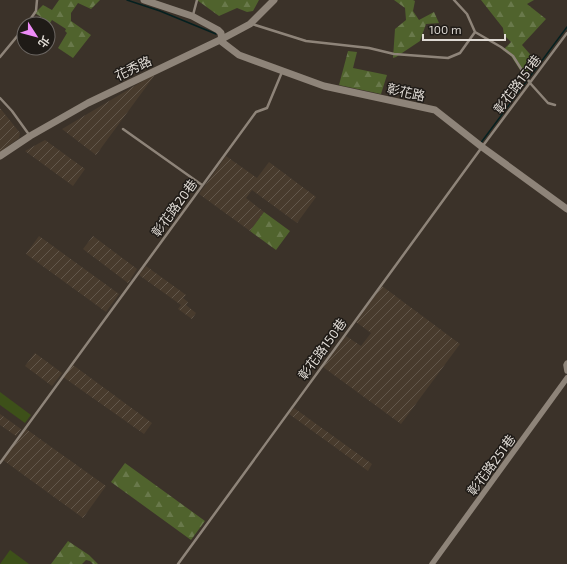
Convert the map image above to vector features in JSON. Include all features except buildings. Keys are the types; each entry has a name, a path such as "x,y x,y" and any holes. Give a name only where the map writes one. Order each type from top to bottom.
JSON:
{"street":[{"name":"彰花路","path":"144,0 192,16 218,30 221,33 222,42 239,55 324,86 435,110 482,147 567,209"},
{"name":"花秀路","path":"0,156 30,136 88,103 222,39 250,24 274,0"},
{"path":"567,363 567,371"},
{"name":"彰花路251巷","path":"432,564 567,378"}],"lane":[{"path":"33,16 36,11 36,0"},
{"path":"192,16 197,0"},
{"path":"454,0 467,14 475,32 501,47 513,56 530,83 548,103 555,105"},
{"path":"250,24 306,41 369,48 394,54 448,58 460,53 475,32"},
{"name":"彰花路151巷","path":"482,147 567,33"},
{"path":"0,57 16,38"},
{"name":"彰花路20巷","path":"0,463 256,112 266,108 282,71"},
{"path":"0,98 12,111 30,136"},
{"path":"123,129 202,185"},
{"name":"彰花路150巷","path":"178,564 482,147"}],"shaded area":[{"path":"153,75 154,76 96,155 62,129"},
{"path":"0,108 20,133 19,138 0,152"},
{"path":"45,140 85,169 73,186 25,151"},
{"path":"226,156 257,178 269,162 316,197 297,223 252,190 246,198 264,212 250,231 199,194"},
{"path":"39,236 119,294 106,312 26,254"},
{"path":"93,236 137,269 128,283 83,249"},
{"path":"146,266 186,295 183,298 188,302 186,305 196,313 192,319 178,309 181,305 139,275"},
{"path":"382,286 460,344 401,424 323,367 346,336 361,346 371,333 356,322"},
{"path":"35,353 62,373 52,386 25,366"},
{"path":"73,365 152,423 144,434 63,377"},
{"path":"294,408 372,464 368,471 289,414"},
{"path":"0,414 21,429 16,436 0,425"},
{"path":"26,429 106,486 83,518 3,460"}],"green space":[{"path":"59,0 100,0 91,9 78,3 71,13 71,21 91,35 73,58 58,48 67,33 65,31 66,29 56,23 56,16 40,16 35,13 43,5 52,10"},
{"path":"197,0 259,0 253,11 247,12 237,8 219,16"},
{"path":"394,0 415,1 413,11 419,20 434,12 439,23 426,24 420,41 393,58 395,29 406,20 405,8"},
{"path":"481,0 534,0 527,4 546,19 522,45 536,61 524,76 511,56 503,50 511,42 504,35 503,28"},
{"path":"348,51 357,52 353,68 387,75 381,94 339,85"},
{"path":"264,212 290,231 276,250 250,231"},
{"path":"0,392 31,415 25,423 0,405"},
{"path":"125,463 205,521 191,540 111,482"},
{"path":"68,541 89,555 98,564 93,564 86,560 82,564 51,564"},
{"path":"10,550 29,564 0,564"}],"waterway":[{"path":"127,0 160,11 216,34"},
{"path":"480,144 567,27"}]}
